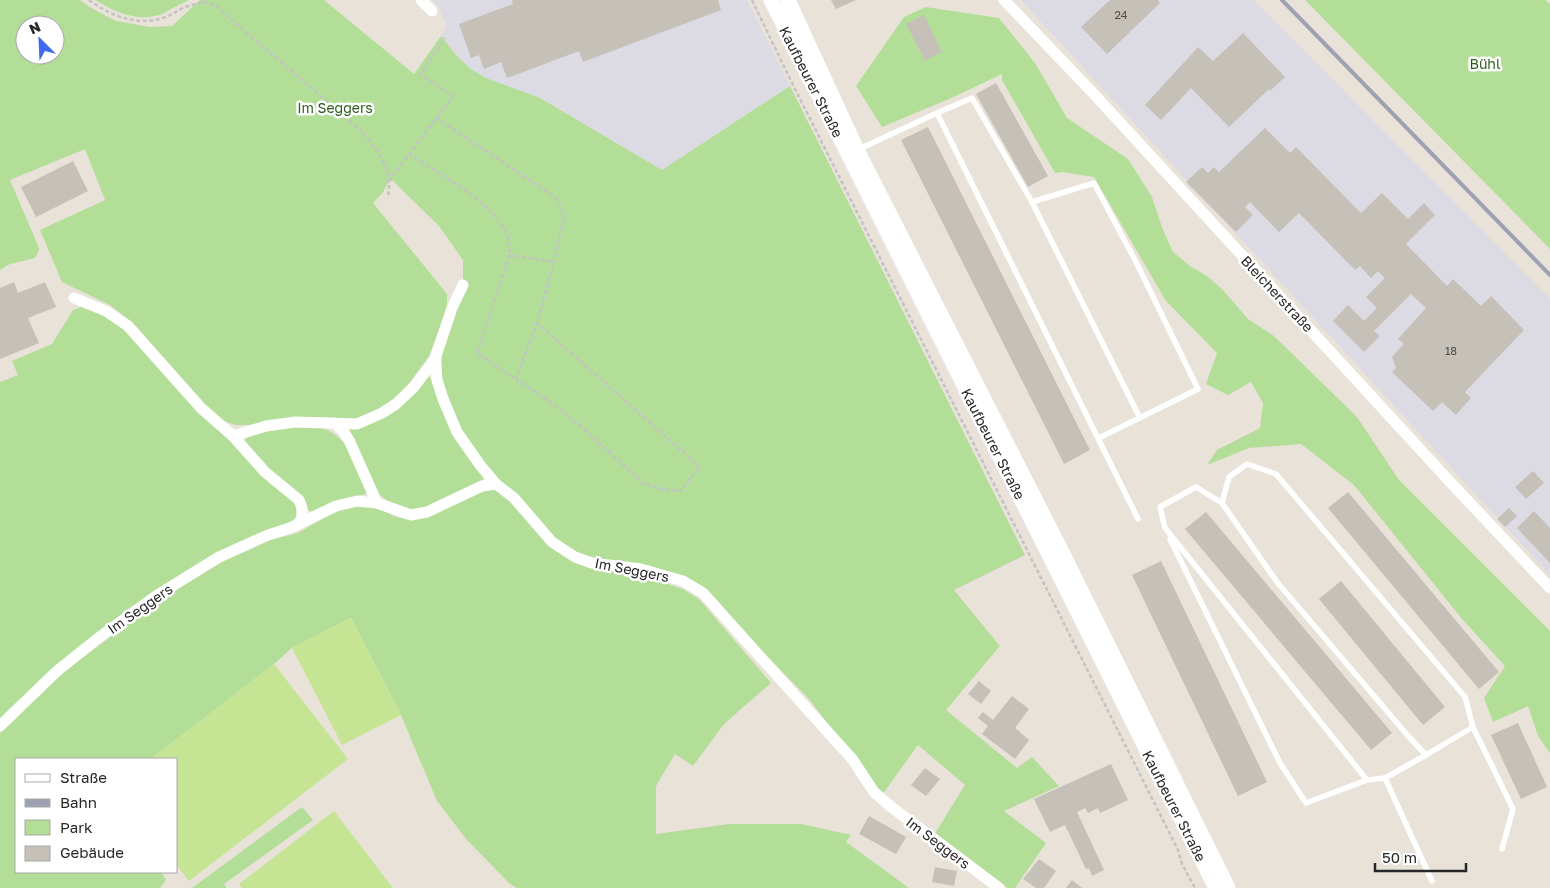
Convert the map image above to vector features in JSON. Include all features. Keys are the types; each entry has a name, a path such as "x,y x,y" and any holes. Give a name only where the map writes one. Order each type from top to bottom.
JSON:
{"main road":[{"name":"Kaufbeurer Straße","path":"770,0 1216,888"},
{"name":"Kaufbeurer Straße","path":"788,0 857,150 1058,543 1228,888"}],"street":[{"path":"421,0 432,11"},
{"name":"Bleicherstraße","path":"1004,0 1092,92 1550,588"},
{"path":"232,436 266,426 295,422 357,424 396,404 414,386 435,359 463,285"},
{"path":"74,298 106,311 128,326 202,408 232,436 265,472 299,500 302,508 300,522"},
{"path":"435,359 437,380 443,400 457,432 496,484"},
{"path":"334,423 349,440 378,503"},
{"name":"Im Seggers","path":"0,726 57,671 97,639 156,596 219,557 268,535 290,528 336,506 357,501 378,503 411,515 427,512 476,488 496,484 514,498 552,542 575,557 592,563 640,569 683,581 703,593 848,754 874,792 999,888"}],"lane":[{"path":"857,150 972,98 1032,202 1140,418"},
{"path":"937,113 1138,519"},
{"path":"1032,202 1094,183 1136,262 1198,390 1099,438"},
{"path":"1222,503 1229,477 1247,464 1276,474 1465,697 1473,727 1513,809 1502,849"},
{"path":"1426,755 1277,582 1222,503 1196,487 1160,507 1165,528 1280,762 1306,803 1367,780 1384,778 1426,755 1473,727"},
{"path":"1165,528 1367,780"},
{"path":"1384,778 1432,881"}],"path":[{"path":"89,0 116,16 135,21 164,18 203,1 217,7 361,131 378,152 387,170 389,180 388,198"},
{"path":"752,0 1178,850 1182,864 1195,888"},
{"path":"389,180 453,96 420,74 445,38"},
{"path":"436,118 555,198 561,206 564,217 554,262 537,323 516,379"},
{"path":"409,154 461,188 491,211 506,231 510,248 509,255 477,353 554,405 585,430 643,483 664,490 680,491 700,466 537,323"},
{"path":"509,255 554,262"}],"shaded area":[{"path":"432,0 747,0 790,86 662,170 540,98 486,78 471,69 457,56 441,36 446,26 439,7"},
{"path":"1021,0 1254,0 1550,299 1550,575"}],"green space":[{"path":"0,0 80,0 116,21 150,27 172,26 200,0 324,0 414,74 441,36 457,56 471,69 486,78 540,98 662,170 790,86 1025,555 954,590 1000,646 946,710 1017,768 1032,757 1059,786 1004,811 1046,843 1015,888 1008,888 934,835 965,785 918,745 882,795 809,699 737,626 706,590 577,555 556,539 483,464 461,430 442,380 442,354 463,284 463,260 439,226 393,181 389,181 383,192 373,203 447,294 447,308 429,356 410,382 393,400 380,409 355,419 295,418 250,425 236,425 221,420 206,406 133,323 110,305 62,282 40,230 105,200 85,149 10,180 39,248 35,258 10,264 0,270"},
{"path":"95,0 190,0 162,14 136,17 111,9"},
{"name":"Bühl","path":"1305,0 1545,0 1550,4 1550,249"},
{"path":"926,7 999,18 1035,63 1067,118 1128,159 1152,197 1173,252 1222,289 1248,319 1274,336 1357,417 1399,480 1550,631 1550,753 1538,736 1528,706 1493,722 1484,698 1505,666 1462,619 1354,485 1301,444 1249,448 1207,465 1217,450 1260,428 1263,403 1251,382 1228,395 1206,384 1217,353 1166,301 1094,177 1062,172 1055,173 1002,80 1002,74 882,127 856,86 904,17"},
{"path":"81,307 105,316 125,330 198,412 229,440 263,476 293,500 297,507 296,516 292,521 217,554 0,719 0,382 18,375 12,361 52,344 73,310"},
{"path":"428,374 484,476 482,481 446,499 417,510 410,510 393,504 379,494 349,429 358,427"},
{"path":"295,427 318,427 337,436 351,452 369,491 314,512 308,510 303,498 268,470 247,449 245,440 252,433"},
{"path":"484,490 495,490 512,500 549,545 683,589 699,599 771,683 724,724 693,766 675,754 656,786 656,834 729,824 801,824 851,835 846,842 909,888 517,888 510,884 467,840 437,801 401,715 351,618 292,648 152,758 15,758 15,873 162,873 166,880 160,888 0,888 0,733 60,675 159,600 222,562 270,540 298,533 338,510 358,506 378,508 396,517 411,520"},
{"path":"351,618 401,715 342,745 292,648"},
{"path":"274,664 348,759 189,881 178,867 178,758 152,758"},
{"path":"302,807 313,820 224,884 227,888 192,888"},
{"path":"334,811 393,888 242,888 239,884"}],"building":[{"path":"512,0 718,0 721,10 583,62 579,51 507,78 501,62 484,69 479,55 471,58 459,24 513,4"},
{"path":"831,0 856,0 836,9"},
{"path":"1110,0 1158,0 1160,3 1107,54 1081,27"},
{"path":"924,15 942,52 925,61 906,24"},
{"path":"1243,33 1285,77 1270,91 1269,89 1229,127 1191,88 1161,120 1145,105 1198,47 1213,61"},
{"path":"996,83 1048,176 1028,187 976,94"},
{"path":"928,127 1090,450 1064,464 901,140"},
{"path":"1265,128 1290,153 1296,147 1361,213 1382,193 1408,219 1424,203 1435,215 1406,244 1447,286 1453,279 1481,306 1491,296 1524,330 1465,392 1471,398 1456,415 1442,402 1433,411 1392,372 1396,368 1392,357 1404,344 1398,339 1426,308 1411,294 1374,331 1380,336 1364,352 1333,321 1348,305 1364,321 1377,308 1366,297 1385,278 1378,271 1371,278 1360,266 1355,270 1299,213 1279,232 1250,202 1245,207 1253,215 1236,232 1186,182 1202,167 1208,173 1214,167 1219,172"},
{"path":"73,161 88,191 36,217 21,187"},
{"path":"14,282 18,293 45,282 56,307 28,318 39,343 0,359 0,288"},
{"path":"1533,471 1544,483 1526,499 1515,487"},
{"path":"1348,492 1499,672 1479,689 1328,508"},
{"path":"1509,508 1517,516 1505,527 1497,519"},
{"path":"1534,511 1550,528 1550,563 1517,528"},
{"path":"1206,512 1392,733 1371,750 1185,529"},
{"path":"1161,561 1267,782 1238,796 1132,575"},
{"path":"1341,581 1445,707 1423,725 1319,599"},
{"path":"979,681 991,691 981,704 968,694"},
{"path":"1012,696 1029,709 1015,728 1029,740 1015,759 982,734 988,726 978,718 983,712 993,720"},
{"path":"1518,723 1547,787 1521,799 1491,735"},
{"path":"1111,764 1128,800 1100,813 1098,808 1088,813 1085,808 1077,812 1104,870 1092,876 1089,868 1086,869 1065,825 1050,832 1034,799"},
{"path":"925,768 940,779 926,796 911,785"},
{"path":"869,816 906,837 896,854 859,834"},
{"path":"1039,859 1056,871 1044,888 1036,888 1023,879"},
{"path":"935,867 957,871 954,886 932,882"},
{"path":"1072,880 1082,888 1066,888"}],"railway":[{"path":"1282,0 1550,275"}]}
